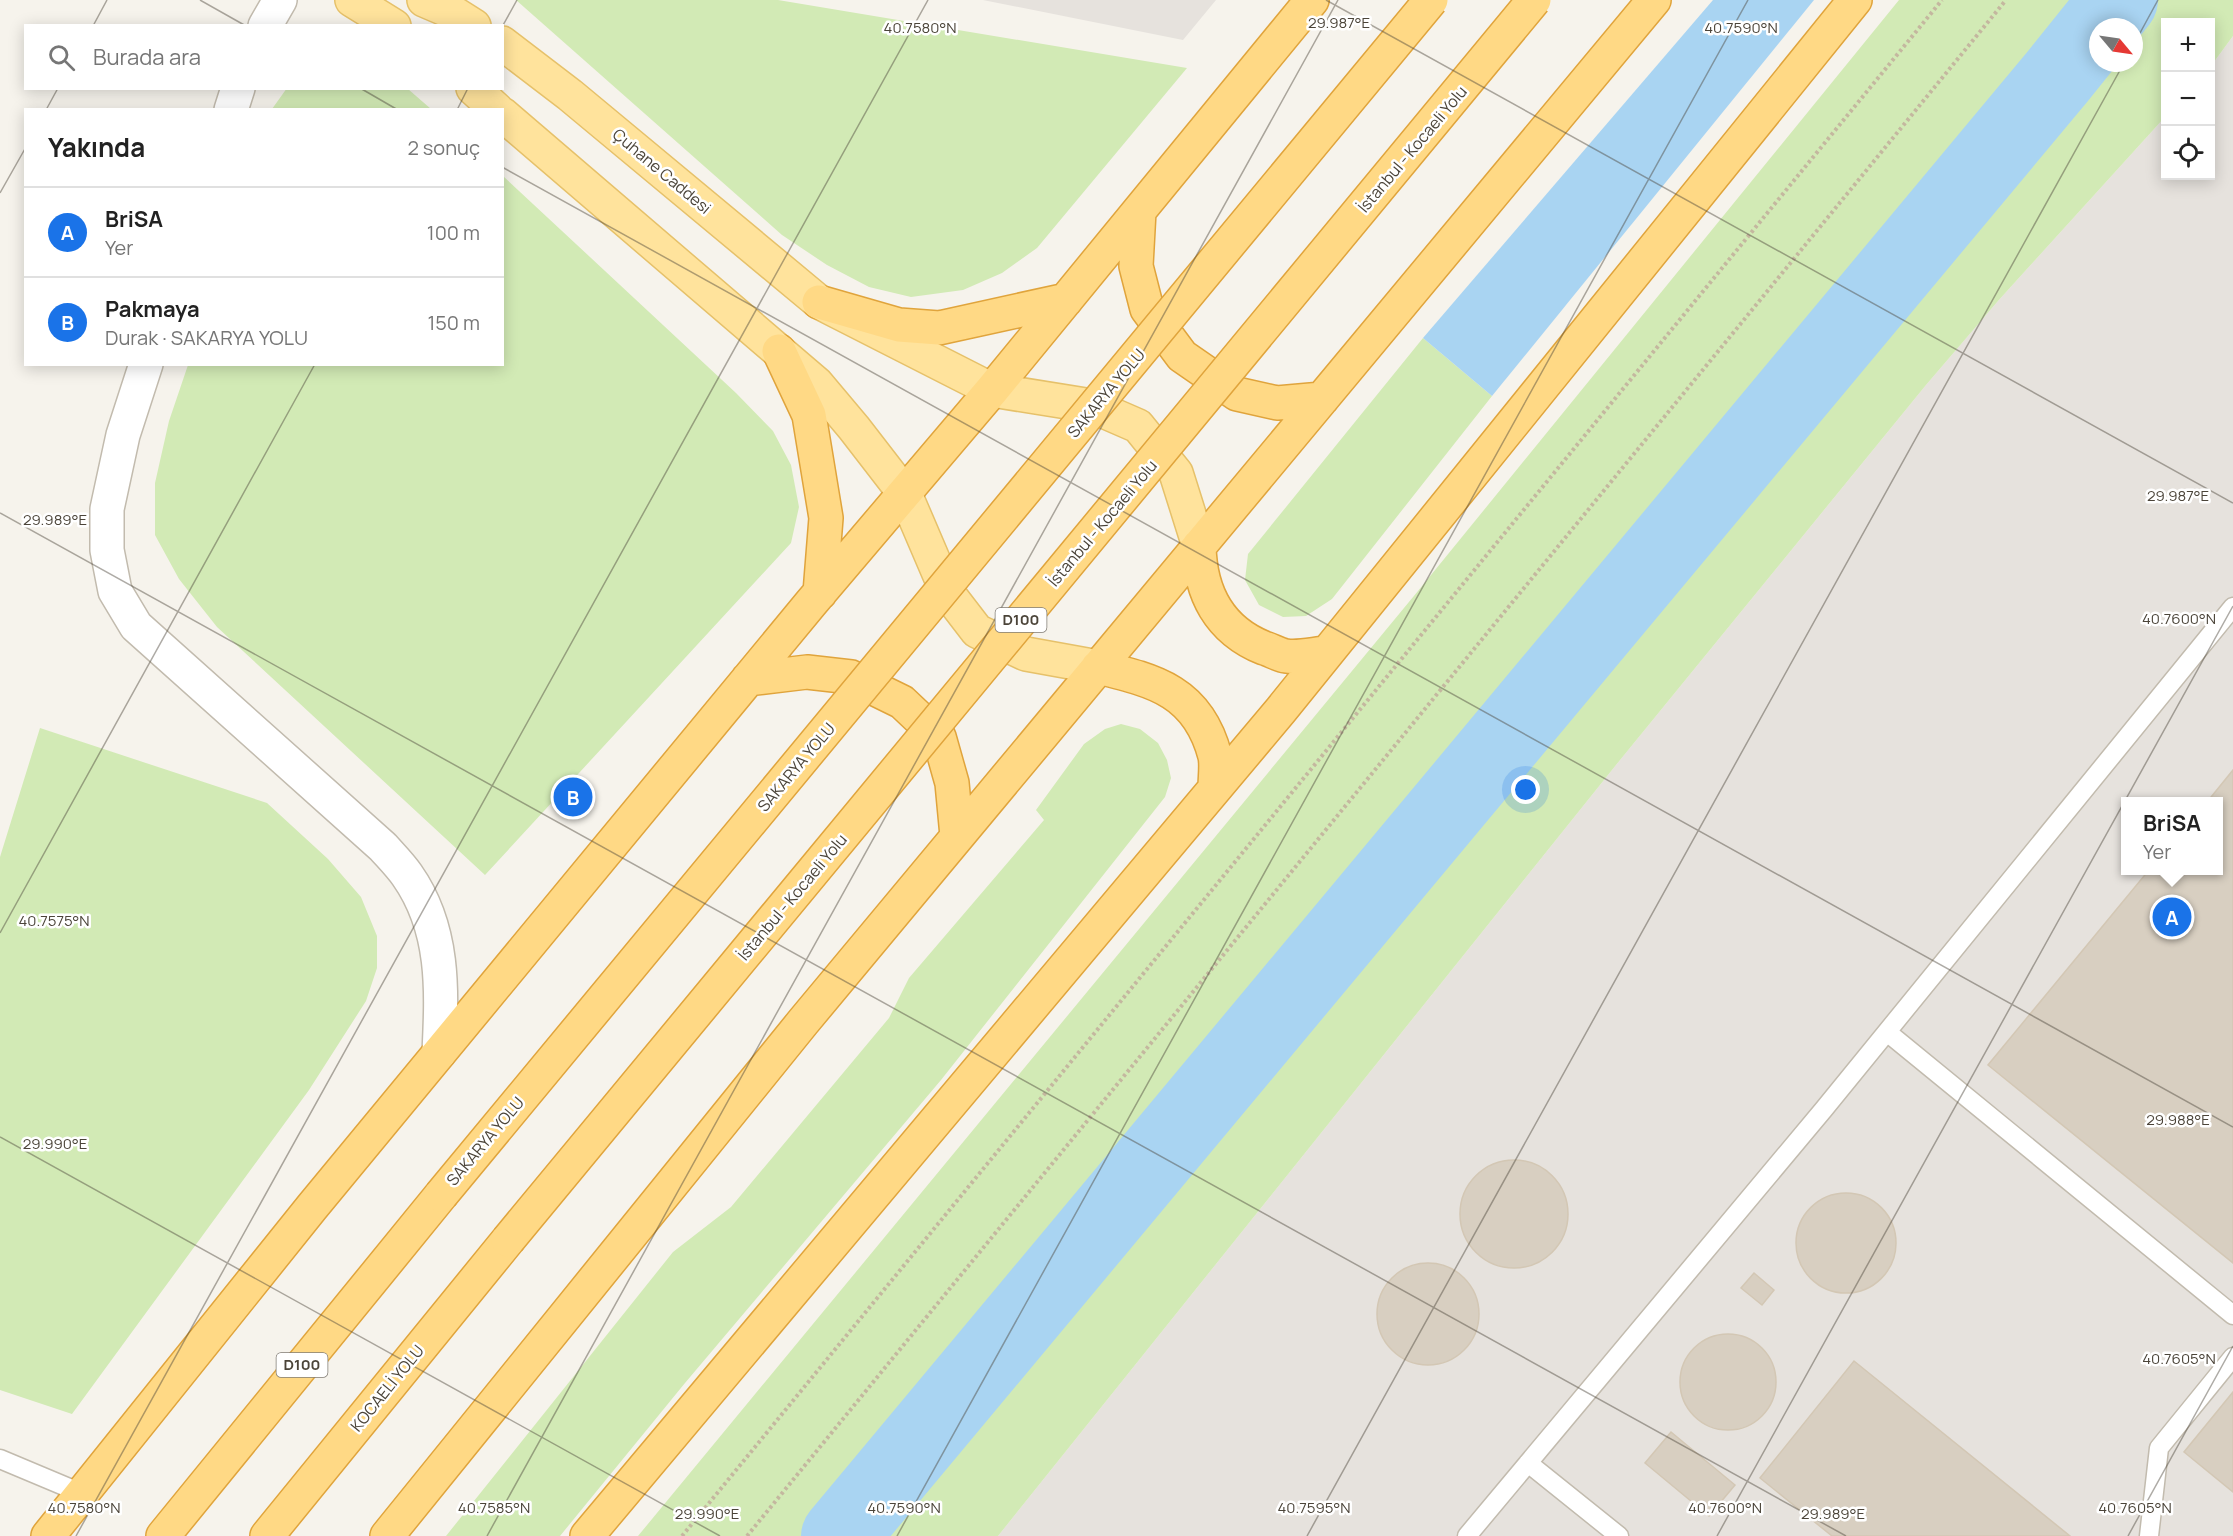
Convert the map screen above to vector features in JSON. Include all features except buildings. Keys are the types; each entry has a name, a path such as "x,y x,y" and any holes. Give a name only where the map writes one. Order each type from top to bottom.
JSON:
{"highway":[{"path":"48,1536 439,1053 748,679 992,390 1312,0"},
{"name":"SAKARYA YOLU","path":"163,1536 441,1195 1431,0"},
{"name":"İstanbul - Kocaeli Yolu","path":"508,1240 1534,0"},
{"path":"387,1536 803,1022 1654,0"},
{"path":"586,1536 1327,653 1855,0"},
{"path":"1139,211 1136,266 1147,309 1182,356 1238,394 1277,403 1322,399"},
{"path":"819,302 899,325 939,328 1066,300"},
{"path":"779,351 809,415 826,518 820,593"},
{"path":"1199,546 1200,568 1205,587 1213,605 1235,632 1253,643 1286,656 1327,653"},
{"path":"1098,667 1147,679 1179,697 1201,720 1215,757 1215,788"},
{"path":"748,679 807,672 851,677 902,702 939,737 952,783 957,836"},
{"name":"KOCAELİ YOLU","path":"267,1536 508,1240"}],"main road":[{"path":"352,0 391,24"},
{"path":"424,0 452,12 471,24"},
{"name":"Çuhane Caddesi","path":"504,45 570,95 819,302 992,390 1092,406 1138,426 1176,473 1199,546"},
{"path":"475,90 495,108"},
{"path":"504,116 817,384 905,494 947,592 977,632 1026,654 1098,667"}],"street":[{"path":"267,24 280,0"},
{"path":"232,108 237,90"},
{"path":"145,366 123,435 106,509 107,550 115,591 136,626 383,847 407,875 436,937 441,978 439,1053"}],"lane":[{"path":"1467,1536 1887,1032 2233,607"},
{"path":"1887,1032 2233,1315"},
{"path":"2149,1536 2159,1448 2233,1357"},
{"path":"0,1459 81,1493"},
{"path":"1528,1463 1619,1536"}],"path":[{"path":"682,1536 1942,0"},
{"path":"747,1536 2006,0"}],"shaded area":[{"path":"983,0 1216,0 1183,40"},
{"path":"2233,36 2233,1536 998,1536 1616,765 1926,385 1998,301 2161,121 2161,180 2215,180 2215,61"}],"green space":[{"path":"516,0 778,0 1187,68 1037,248 1002,273 963,290 911,297 869,287 827,265 782,235"},
{"path":"1899,0 2233,0 2233,36 2215,61 2215,18 2161,18 2161,121 1998,301 1926,385 1616,765 998,1536 638,1536 1418,591"},
{"path":"286,90 409,90 430,108 273,108"},
{"path":"504,177 736,393 773,431 791,465 799,507 791,543 485,875 217,627 179,579 155,535 155,483 169,421 188,366 504,366"},
{"path":"1423,338 1492,396 1332,599 1306,616 1283,617 1259,605 1245,580 1248,554"},
{"path":"1121,724 1140,729 1158,743 1167,760 1171,778 1165,797 941,1080 685,1383 560,1536 446,1536 673,1252 731,1207 889,1018 909,978 1044,820 1036,810 1084,744 1105,729"},
{"path":"40,728 267,803 328,859 361,897 377,936 377,968 366,1001 309,1090 72,1414 0,1390 0,857"}],"water":[{"path":"1713,0 1814,0 1492,396 1423,338"}],"waterway":[{"path":"840,1536 2119,0"}],"place":[{"name":"Pakmaya","path":"573,797"},
{"name":"BriSA","path":"2172,917"}]}
